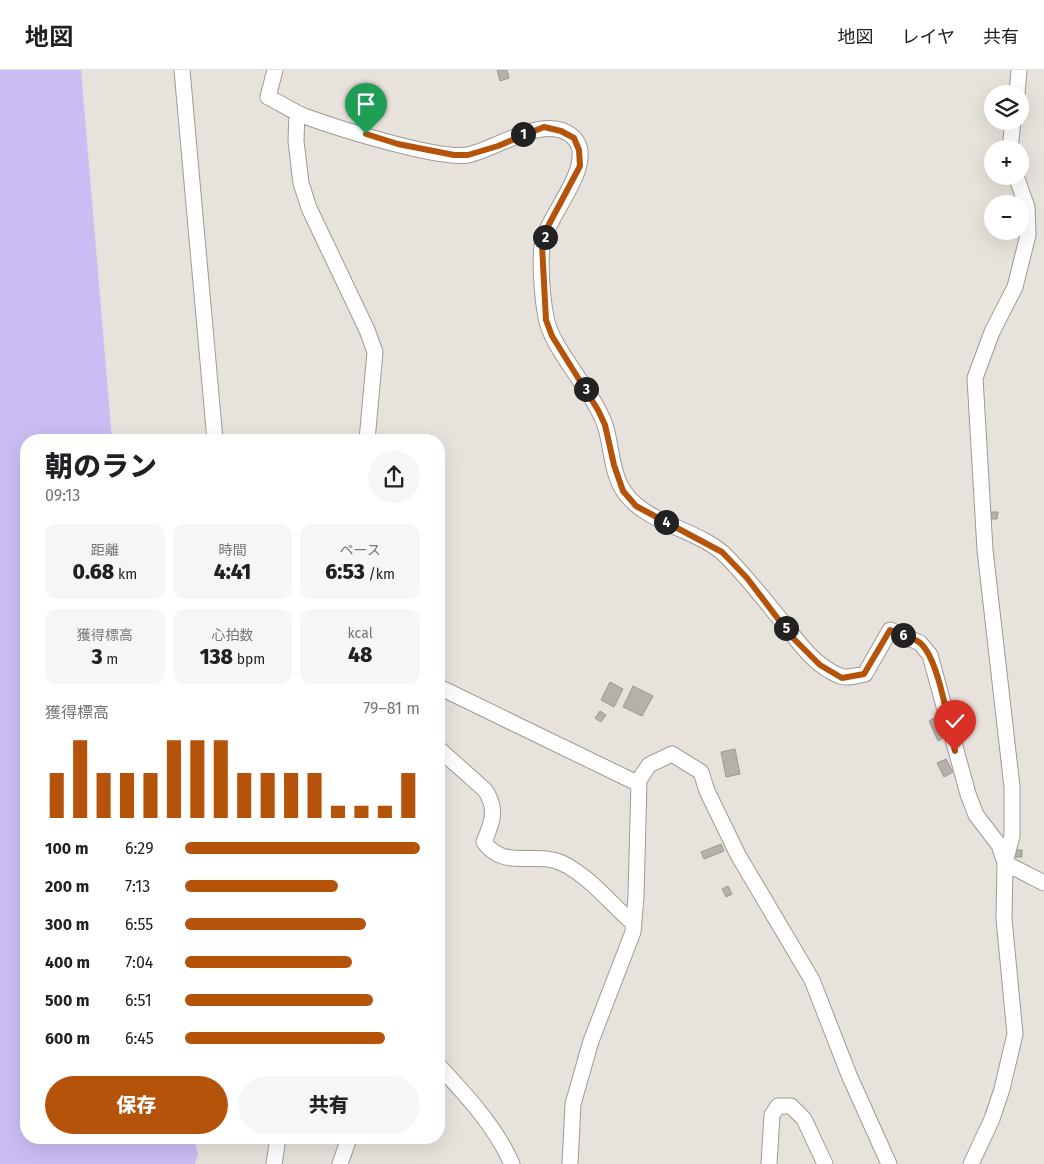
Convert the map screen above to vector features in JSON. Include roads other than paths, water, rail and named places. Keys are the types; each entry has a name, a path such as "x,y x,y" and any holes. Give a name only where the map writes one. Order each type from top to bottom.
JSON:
{"street":[{"path":"182,70 214,434"},
{"path":"275,70 268,97 297,113 398,144 454,155 468,155 498,146 544,127 561,131 574,138 579,150 580,166 546,230 542,245 546,320 552,336 598,410 605,425 614,465 623,491 636,506 722,552 747,578 791,636 820,665 842,678 864,674 890,630 920,643 930,655 935,669 955,751 976,815 998,845 1005,863 1044,883"},
{"path":"1018,85 1019,70"},
{"path":"297,113 296,141 302,183 309,208 367,330 375,352 368,434"},
{"path":"971,1164 992,1119 1002,1089 1015,1034 1004,919 1005,863 1012,836 1012,787 985,550 975,378 992,332 1015,286 1028,235 1028,207 1019,185"},
{"path":"445,689 638,784"},
{"path":"445,754 485,790 490,798 494,813 484,842 489,850 508,859 547,860 561,863 582,876 633,923"},
{"path":"570,1164 572,1104 591,1041 633,932 636,898 638,784 650,765 672,754 701,772 707,792 738,855 812,980 853,1084 889,1164"},
{"path":"445,1073 473,1104 507,1153 512,1164"},
{"path":"769,1164 772,1115 778,1106 791,1106 804,1119 825,1164"},
{"path":"274,1164 277,1144"},
{"path":"340,1164 347,1144"}]}
